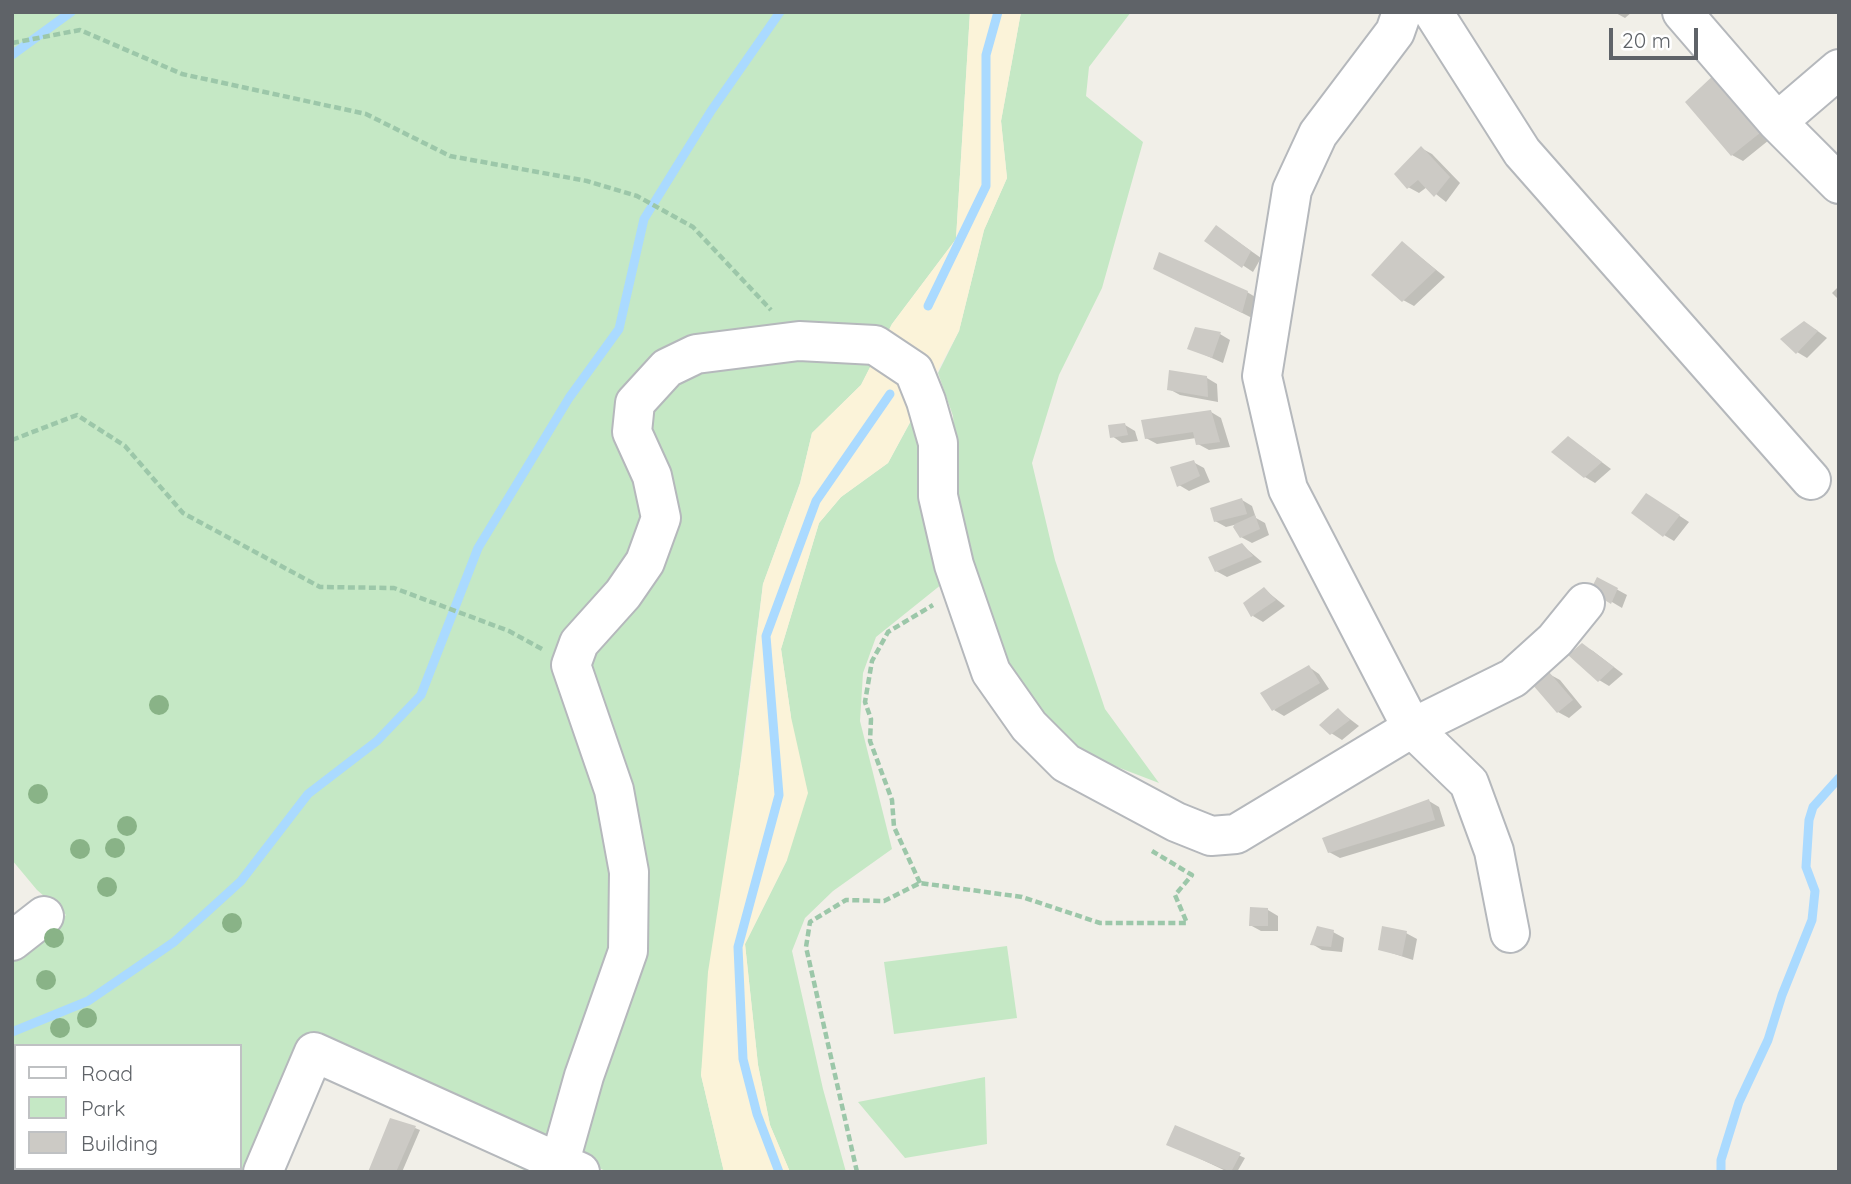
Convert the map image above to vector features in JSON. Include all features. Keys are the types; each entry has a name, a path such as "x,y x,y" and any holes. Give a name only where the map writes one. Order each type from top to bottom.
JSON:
{"street":[{"path":"1402,12 1395,33 1318,134 1292,190 1262,376 1289,489 1412,728 1469,783 1494,851 1510,933"},
{"path":"1433,12 1522,152 1811,480"},
{"path":"1682,12 1777,122 1839,184"},
{"path":"1777,122 1839,69"},
{"path":"263,1172 314,1052 566,1169 584,1076 628,951 629,872 614,790 571,665 579,643 623,594 645,562 661,518 652,476 632,432 635,403 667,368 696,354 799,341 875,345 914,371 938,443 938,495 960,582 991,672 1029,726 1066,764 1145,806 1211,836 1236,834 1412,728 1513,678 1555,640 1585,603"},
{"path":"12,942 44,916"}],"path":[{"path":"12,43 80,30 182,74 366,114 450,156 587,181 637,196 693,227 799,341"},
{"path":"12,440 77,415 125,446 184,513 320,587 394,588 509,631 571,665"},
{"path":"920,883 894,827 892,800 870,741 871,719 865,702 872,662 888,632 910,621 960,582"},
{"path":"857,1172 806,947 810,922 846,900 884,901 920,883 1021,897 1100,923 1187,923 1175,895 1192,874 1152,851 1140,830 1145,806"}],"green space":[{"path":"12,12 970,12 956,239 892,324 861,385 812,433 800,483 763,584 701,1075 724,1172 608,1172 581,1160 542,1172 528,1172 296,1057 246,1172 12,1172 12,960 66,915 37,890 12,860"},
{"path":"1021,12 1131,12 1089,67 1086,96 1143,142 1102,288 1059,375 1032,463 1055,560 1105,709 1159,783 1073,750 1012,679 961,528 953,416 938,373 959,331 984,230 1007,178 1001,121"},
{"path":"918,408 942,584 876,637 863,673 860,721 892,849 833,891 805,918 792,951 823,1089 846,1172 790,1172 770,1125 758,1065 745,944 787,860 791,717 781,649 819,523 841,497 888,463"},
{"path":"1007,946 1017,1018 894,1034 884,962"},
{"path":"985,1077 987,1144 905,1158 858,1102"}],"sand":[{"path":"970,12 1021,12 1001,121 1007,178 984,230 959,331 888,463 841,497 819,523 781,649 791,717 808,793 787,860 745,944 758,1065 770,1125 790,1172 724,1172 701,1075 708,972 745,736 763,584 800,484 812,433 861,385 892,324 956,239"}],"building":[{"path":"1717,72 1765,129 1731,156 1685,102"},
{"path":"1421,146 1450,177 1434,197 1418,180 1407,189 1394,174"},
{"path":"1216,225 1251,251 1242,268 1204,241"},
{"path":"1402,241 1436,270 1402,302 1371,275"},
{"path":"1159,252 1248,291 1242,313 1153,269"},
{"path":"1804,321 1818,331 1796,354 1780,339"},
{"path":"1195,327 1221,332 1212,358 1187,349"},
{"path":"1169,370 1207,376 1208,397 1167,390"},
{"path":"1211,410 1220,442 1196,445 1193,432 1145,439 1141,420"},
{"path":"1125,423 1128,435 1110,438 1108,425"},
{"path":"1568,436 1602,462 1584,478 1551,452"},
{"path":"1194,460 1200,476 1177,487 1170,467"},
{"path":"1646,493 1680,515 1663,537 1631,513"},
{"path":"1242,498 1247,514 1214,522 1210,508"},
{"path":"1255,515 1260,529 1240,538 1233,527"},
{"path":"1242,543 1253,556 1215,572 1208,557"},
{"path":"1597,577 1618,588 1611,604 1590,591"},
{"path":"1264,587 1276,600 1251,617 1243,603"},
{"path":"1582,643 1614,667 1598,682 1568,655"},
{"path":"1309,665 1320,683 1272,711 1260,693"},
{"path":"1549,672 1573,700 1557,713 1532,684"},
{"path":"1338,708 1350,720 1330,735 1319,725"},
{"path":"1429,799 1435,820 1328,853 1322,838"},
{"path":"1250,907 1268,908 1268,926 1249,926"},
{"path":"1317,926 1334,930 1331,947 1310,945"},
{"path":"1382,926 1407,931 1402,956 1378,950"},
{"path":"390,1118 416,1126 396,1172 368,1172"},
{"path":"1175,1125 1241,1153 1231,1172 1166,1145"}],"waterway":[{"path":"12,55 71,12"},
{"path":"12,1032 88,1001 174,942 241,881 308,794 377,741 421,695 478,548 569,398 619,329 644,219 711,111 780,12"},
{"path":"928,306 986,186 986,55 998,12"},
{"path":"779,1172 757,1114 743,1059 738,947 779,795 766,636 816,501 890,394"},
{"path":"1721,1172 1721,1160 1739,1102 1768,1040 1782,995 1812,920 1815,891 1806,867 1809,820 1813,807 1839,778"}]}
